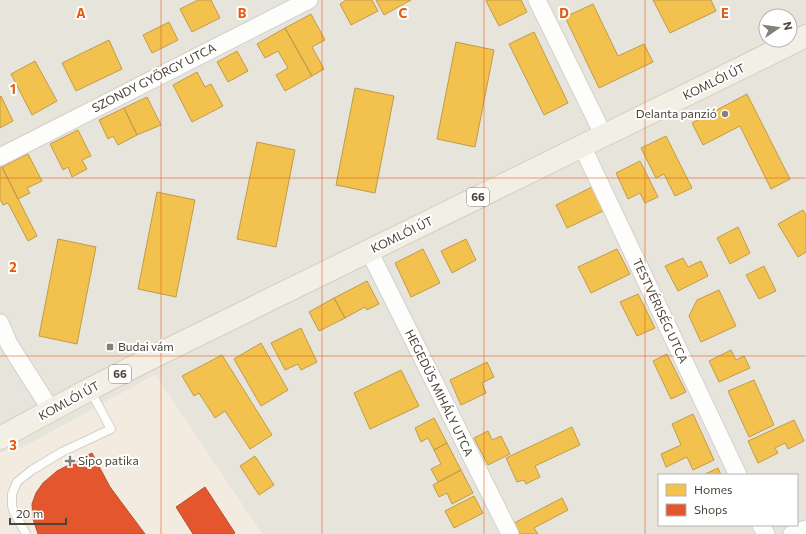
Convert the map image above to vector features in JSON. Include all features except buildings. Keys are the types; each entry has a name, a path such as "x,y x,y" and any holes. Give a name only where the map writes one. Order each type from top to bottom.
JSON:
{"main road":[{"name":"KOMLÓI ÚT","path":"0,445 6,433 90,389 806,36"}],"street":[{"name":"SZONDY GYÖRGY UTCA","path":"0,156 309,0"},
{"path":"537,0 604,136"},
{"name":"TESTVÉRISÉG UTCA","path":"582,146 738,474"},
{"name":"HEGEDÜS MIHÁLY UTCA","path":"369,251 510,534"},
{"path":"0,323 8,344 51,410"},
{"path":"792,534 806,529"}],"lane":[{"path":"26,534 12,506 12,494 17,482 32,470 62,452 111,429 90,389"}],"shaded area":[{"path":"0,0 806,0 806,534 262,534 155,375 22,448 0,453"},
{"path":"155,375 262,534 0,534 0,453 22,448"}],"place":[{"name":"Delanta panzió","path":"725,114"},
{"name":"Budai vám","path":"110,347"},
{"name":"Sipo patika","path":"70,461"}]}
